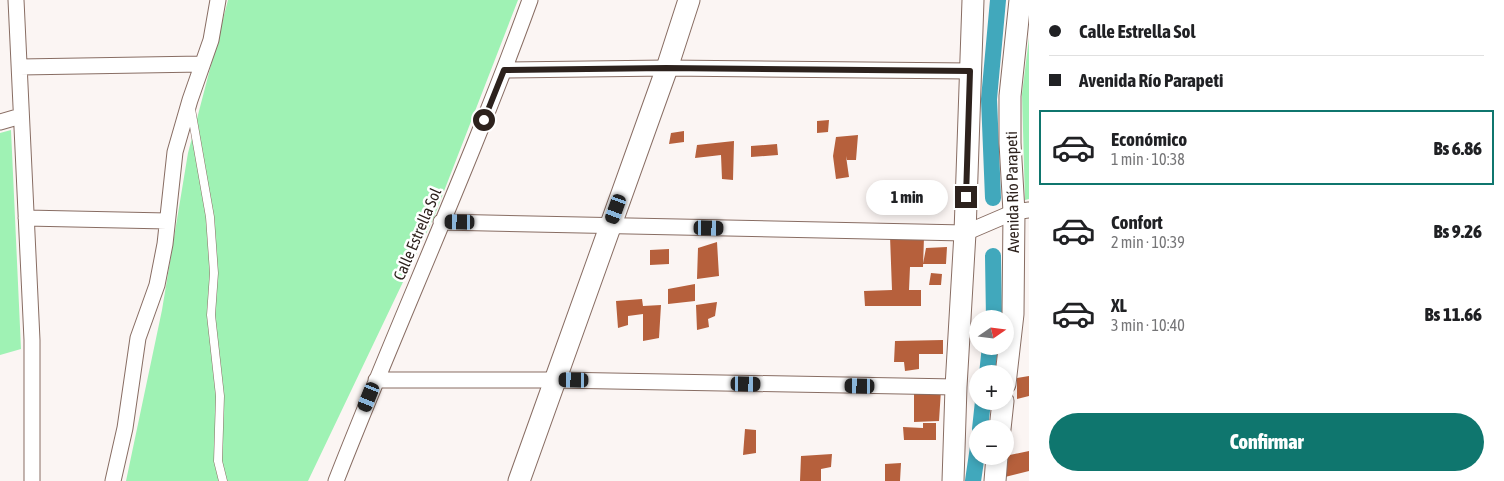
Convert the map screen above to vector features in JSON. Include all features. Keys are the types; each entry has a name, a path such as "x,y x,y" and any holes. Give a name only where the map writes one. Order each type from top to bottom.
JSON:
{"street":[{"path":"16,0 32,340 32,481"},
{"path":"113,481 125,428 138,338 157,285 175,152 190,100 211,40 218,0"},
{"name":"Calle Estrella Sol","path":"336,481 504,70 530,0"},
{"path":"519,481 689,0"},
{"path":"953,481 956,388 966,233 973,0"},
{"name":"Avenida Río Parapeti","path":"1007,365 1022,211 1010,142 1010,96 1020,0"},
{"path":"20,67 202,64"},
{"path":"504,70 666,68 970,71"},
{"path":"0,122 21,116"},
{"path":"442,222 966,233 1022,211"},
{"path":"26,218 167,221"},
{"path":"376,380 555,380 956,388"},
{"path":"994,481 996,465"}],"lane":[{"path":"190,100 210,217 214,273 211,315 220,396 218,460 223,481"}],"green space":[{"path":"228,0 518,0 434,217 308,481 126,481 162,310 188,153"},
{"path":"1029,38 1029,199 1025,200 1022,94"},
{"path":"11,130 21,349 0,355 0,133"}],"building":[{"path":"829,120 828,132 817,133 817,121"},
{"path":"684,131 684,142 669,144 671,133"},
{"path":"858,135 856,160 847,160 846,156 849,177 836,179 833,156 836,137"},
{"path":"734,141 733,180 722,179 721,155 695,158 697,145"},
{"path":"777,144 778,155 751,157 751,146"},
{"path":"890,236 924,237 923,267 910,267 909,290 921,290 921,306 865,306 864,291 892,290"},
{"path":"717,242 719,276 697,279 698,248"},
{"path":"947,247 946,264 923,264 926,248"},
{"path":"669,249 669,264 650,265 650,250"},
{"path":"931,273 942,274 941,285 929,285"},
{"path":"695,284 695,301 668,304 668,289"},
{"path":"642,299 643,306 661,305 659,338 643,341 643,314 628,316 628,325 618,328 616,301"},
{"path":"717,302 715,316 708,319 709,327 697,330 696,305"},
{"path":"943,340 943,354 919,354 919,369 905,371 904,362 894,362 895,341"},
{"path":"1029,376 1029,396 1017,399 1017,378"},
{"path":"914,390 941,390 939,421 914,422"},
{"path":"923,423 936,423 936,440 904,440 903,427 923,428"},
{"path":"745,429 756,430 756,453 743,455"},
{"path":"1029,451 1029,471 1005,477 1005,465 1014,465 1014,454"},
{"path":"832,454 831,467 821,469 821,481 800,481 801,456"},
{"path":"901,463 900,481 885,481 885,464"}],"waterway":[{"path":"993,198 989,99 998,0"},
{"path":"993,256 994,310"},
{"path":"988,365 989,355"},
{"path":"981,420 982,410"},
{"path":"973,481 975,465"}],"route":[{"path":"484,120 504,70 666,68 970,71 966,197"}]}
